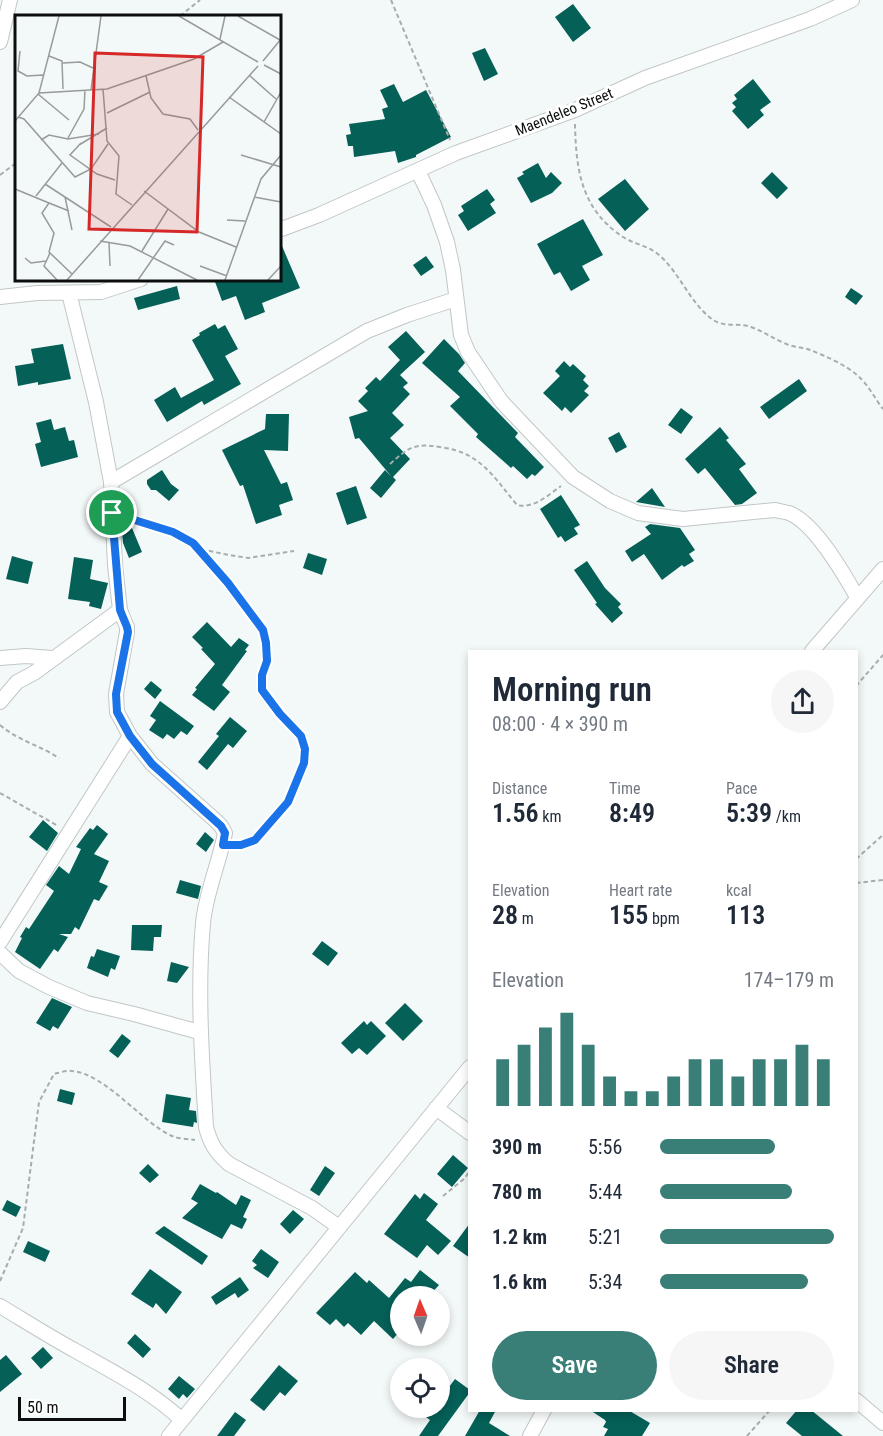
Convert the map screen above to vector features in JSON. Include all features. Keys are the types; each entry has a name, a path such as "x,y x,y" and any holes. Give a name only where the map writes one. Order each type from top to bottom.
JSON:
{"street":[{"path":"0,42 10,0"},
{"name":"Maendeleo Street","path":"280,230 456,153 575,110 645,78 810,19 852,0"},
{"path":"418,171 434,205 447,242 461,334 468,352 501,401 573,477 610,501 638,513 683,519 775,510 789,513 801,520 835,559 857,597"},
{"path":"0,297 37,293 101,292 138,280"},
{"path":"69,293 96,402 111,482 120,610 128,632 116,694 117,712 130,736 152,764 221,826 225,833 203,922 199,1032 206,1127 210,1142 229,1164 312,1208 339,1227"},
{"path":"111,482 367,331 456,299"},
{"path":"814,650 883,569"},
{"path":"0,702 16,682 34,673 120,610"},
{"path":"0,658 26,656 52,658"},
{"path":"0,942 130,736"},
{"path":"0,953 20,971 49,987 87,1003 199,1032"},
{"path":"169,1436 468,1069"},
{"path":"436,1108 468,1132"},
{"path":"0,1306 135,1383 160,1400 182,1420"},
{"path":"858,1403 883,1423"},
{"path":"530,1436 543,1412"}],"path":[{"path":"181,15 200,0"},
{"path":"391,0 456,153"},
{"path":"575,110 576,160 583,190 594,209 615,232 658,253 676,273 700,308 717,322 747,326 763,331 784,344 810,350 836,362 860,377 883,409"},
{"path":"0,175 15,164"},
{"path":"390,464 406,449 417,445 458,449 478,459 517,505 523,506 531,506 573,477"},
{"path":"112,513 173,532 205,550 248,558 294,551"},
{"path":"193,543 228,583 263,630 267,661 262,675 262,690 301,736 305,749 304,763 288,802 267,829 255,840 241,845 223,845"},
{"path":"858,684 883,655"},
{"path":"0,725 59,758"},
{"path":"0,793 68,832"},
{"path":"858,857 883,835"},
{"path":"858,884 883,880"},
{"path":"0,1281 23,1228 39,1102 54,1074 70,1070 87,1074 130,1103 154,1126 174,1138 210,1142"},
{"path":"443,1196 468,1173"},
{"path":"747,1436 768,1412"}],"building":[{"path":"573,4 591,28 573,42 555,17"},
{"path":"485,48 498,74 484,81 472,53"},
{"path":"753,79 771,102 760,110 764,115 748,129 732,111 736,107 732,103 737,99 734,95"},
{"path":"394,84 403,102 426,90 451,137 416,157 398,163 395,151 354,157 353,146 348,146 346,135 351,134 349,124 385,119 382,109 388,107 380,90"},
{"path":"538,163 546,178 551,172 562,183 552,193 531,203 517,178 524,174 522,172"},
{"path":"772,172 788,188 777,199 761,183"},
{"path":"625,179 649,209 625,231 598,199"},
{"path":"487,189 495,200 490,204 496,213 468,231 458,215 464,211 461,206"},
{"path":"583,219 603,255 582,266 590,280 571,291 560,272 554,275 537,244"},
{"path":"280,241 300,288 262,303 265,312 245,320 236,296 222,301 214,280 280,280"},
{"path":"426,256 434,267 421,276 413,265"},
{"path":"177,286 180,299 138,310 134,298"},
{"path":"851,288 863,296 856,305 845,297"},
{"path":"215,324 218,329 225,325 238,349 225,356 241,384 204,405 202,401 167,422 154,400 175,387 181,398 214,380 192,340"},
{"path":"406,331 425,352 400,375 408,383 403,387 410,394 392,413 404,425 390,438 410,459 393,477 396,480 381,498 370,488 385,470 391,476 359,438 355,439 349,417 368,411 358,401 368,391 365,388 376,377 380,381 400,360 388,347"},
{"path":"444,339 465,363 458,371 518,433 515,437 544,467 535,476 532,474 527,479 513,466 511,468 476,437 478,434 450,406 460,397 422,363"},
{"path":"63,344 71,379 18,386 15,366 34,363 31,349"},
{"path":"564,361 570,367 573,364 586,376 583,380 589,386 584,391 589,395 571,413 565,407 562,411 543,393 560,376 555,371"},
{"path":"799,379 807,391 769,419 760,407"},
{"path":"681,408 693,417 681,434 668,425"},
{"path":"266,414 289,414 288,451 264,450 281,484 287,482 293,500 279,505 282,515 256,524 243,485 240,486 222,450 265,429"},
{"path":"51,419 54,430 65,427 69,441 74,440 78,457 41,467 35,444 41,442 36,423"},
{"path":"720,427 729,438 726,440 746,464 739,469 757,493 742,504 735,505 705,468 698,474 685,459"},
{"path":"619,432 627,447 616,453 608,438"},
{"path":"162,470 171,484 179,490 169,501 156,490 151,490 147,484 147,480"},
{"path":"356,486 367,518 347,525 336,493"},
{"path":"652,488 665,507 636,502"},
{"path":"561,495 580,525 574,528 578,534 565,542 561,536 558,538 540,509"},
{"path":"91,508 103,508 104,526 92,527"},
{"path":"650,524 680,528 695,550 689,554 694,561 684,567 682,565 662,580 644,554 632,562 625,551 651,534 645,527"},
{"path":"132,528 142,552 129,558 123,543 122,532"},
{"path":"308,553 327,559 322,575 303,568"},
{"path":"12,556 33,562 28,584 6,579"},
{"path":"74,557 93,560 90,579 108,583 101,609 89,606 90,602 68,599"},
{"path":"587,561 605,588 621,604 618,607 623,613 612,623 595,604 597,603 574,570"},
{"path":"207,622 231,647 239,638 249,645 222,685 230,692 214,711 192,695 215,664 192,637"},
{"path":"151,681 162,690 155,699 144,689"},
{"path":"160,701 194,726 187,735 181,731 174,739 167,734 163,739 149,730 156,720 150,716"},
{"path":"230,717 247,731 233,748 228,744 207,770 198,762 219,736 216,734"},
{"path":"43,820 58,833 47,851 29,837"},
{"path":"97,825 108,834 94,854 109,861 99,882 108,886 99,901 94,899 79,930 75,927 71,934 59,934 68,937 58,952 54,949 40,969 15,952 22,938 20,937 26,927 29,929 54,891 46,885 59,866 69,874 81,849 76,847 90,828 93,830"},
{"path":"205,832 214,840 206,852 196,844"},
{"path":"180,880 201,886 198,899 176,893"},
{"path":"132,925 162,925 161,937 154,937 153,951 131,950"},
{"path":"322,941 338,953 328,966 312,954"},
{"path":"97,949 120,956 115,970 111,968 108,977 87,968 91,956 94,957"},
{"path":"171,962 189,967 177,983 167,981"},
{"path":"52,998 72,1007 58,1029 53,1026 50,1031 36,1023"},
{"path":"405,1003 423,1021 403,1041 385,1023"},
{"path":"364,1021 367,1025 371,1021 386,1036 367,1055 359,1048 352,1054 341,1043"},
{"path":"122,1034 131,1041 118,1058 109,1051"},
{"path":"60,1089 75,1093 72,1105 57,1101"},
{"path":"166,1094 191,1098 189,1110 196,1111 197,1123 194,1122 193,1127 162,1122"},
{"path":"453,1155 468,1168 452,1187 437,1174"},
{"path":"148,1164 159,1175 150,1183 139,1173"},
{"path":"325,1166 335,1173 319,1196 310,1190"},
{"path":"200,1184 236,1205 241,1195 251,1200 243,1217 247,1219 242,1229 231,1224 222,1239 182,1218 198,1203 191,1199"},
{"path":"424,1193 438,1204 426,1220 451,1241 438,1255 427,1245 417,1258 384,1234 415,1194 420,1199"},
{"path":"7,1200 21,1207 16,1217 2,1210"},
{"path":"293,1210 304,1219 290,1234 280,1224"},
{"path":"164,1226 208,1256 202,1265 155,1233"},
{"path":"468,1226 468,1257 453,1246"},
{"path":"28,1241 50,1251 45,1262 23,1252"},
{"path":"261,1249 279,1262 268,1278 253,1268 257,1265 252,1261"},
{"path":"150,1269 182,1292 166,1314 156,1303 153,1308 131,1294"},
{"path":"420,1270 439,1285 399,1286 405,1278 411,1282"},
{"path":"355,1272 367,1283 369,1280 389,1298 390,1336 374,1321 361,1335 348,1323 344,1327 336,1319 330,1325 316,1313"},
{"path":"240,1277 249,1290 238,1298 235,1293 216,1305 211,1297"},
{"path":"135,1334 151,1349 143,1358 127,1343"},
{"path":"43,1347 53,1358 41,1369 31,1358"},
{"path":"6,1355 22,1374 0,1392 0,1360"},
{"path":"279,1365 298,1381 285,1396 280,1392 264,1411 250,1400"},
{"path":"179,1376 195,1389 187,1398 183,1394 179,1399 168,1389"},
{"path":"455,1379 468,1389 468,1395 438,1436 419,1436 430,1420 427,1418 450,1418 450,1386"},
{"path":"235,1412 246,1420 234,1436 217,1436"},
{"path":"479,1412 495,1412 489,1423 510,1436 465,1436"},
{"path":"593,1412 631,1412 650,1423 642,1436 604,1436 608,1429 603,1427 605,1420"},
{"path":"795,1412 813,1412 843,1436 802,1436 786,1423"}],"route":[{"path":"112,513 173,532 193,543 228,583 263,630 267,661 262,675 262,690 301,736 305,749 304,763 288,802 267,829 255,840 241,845 223,845 225,833 216,819 176,787 152,764 130,736 117,712 116,694 120,664 128,632 120,610 112,513"}]}
